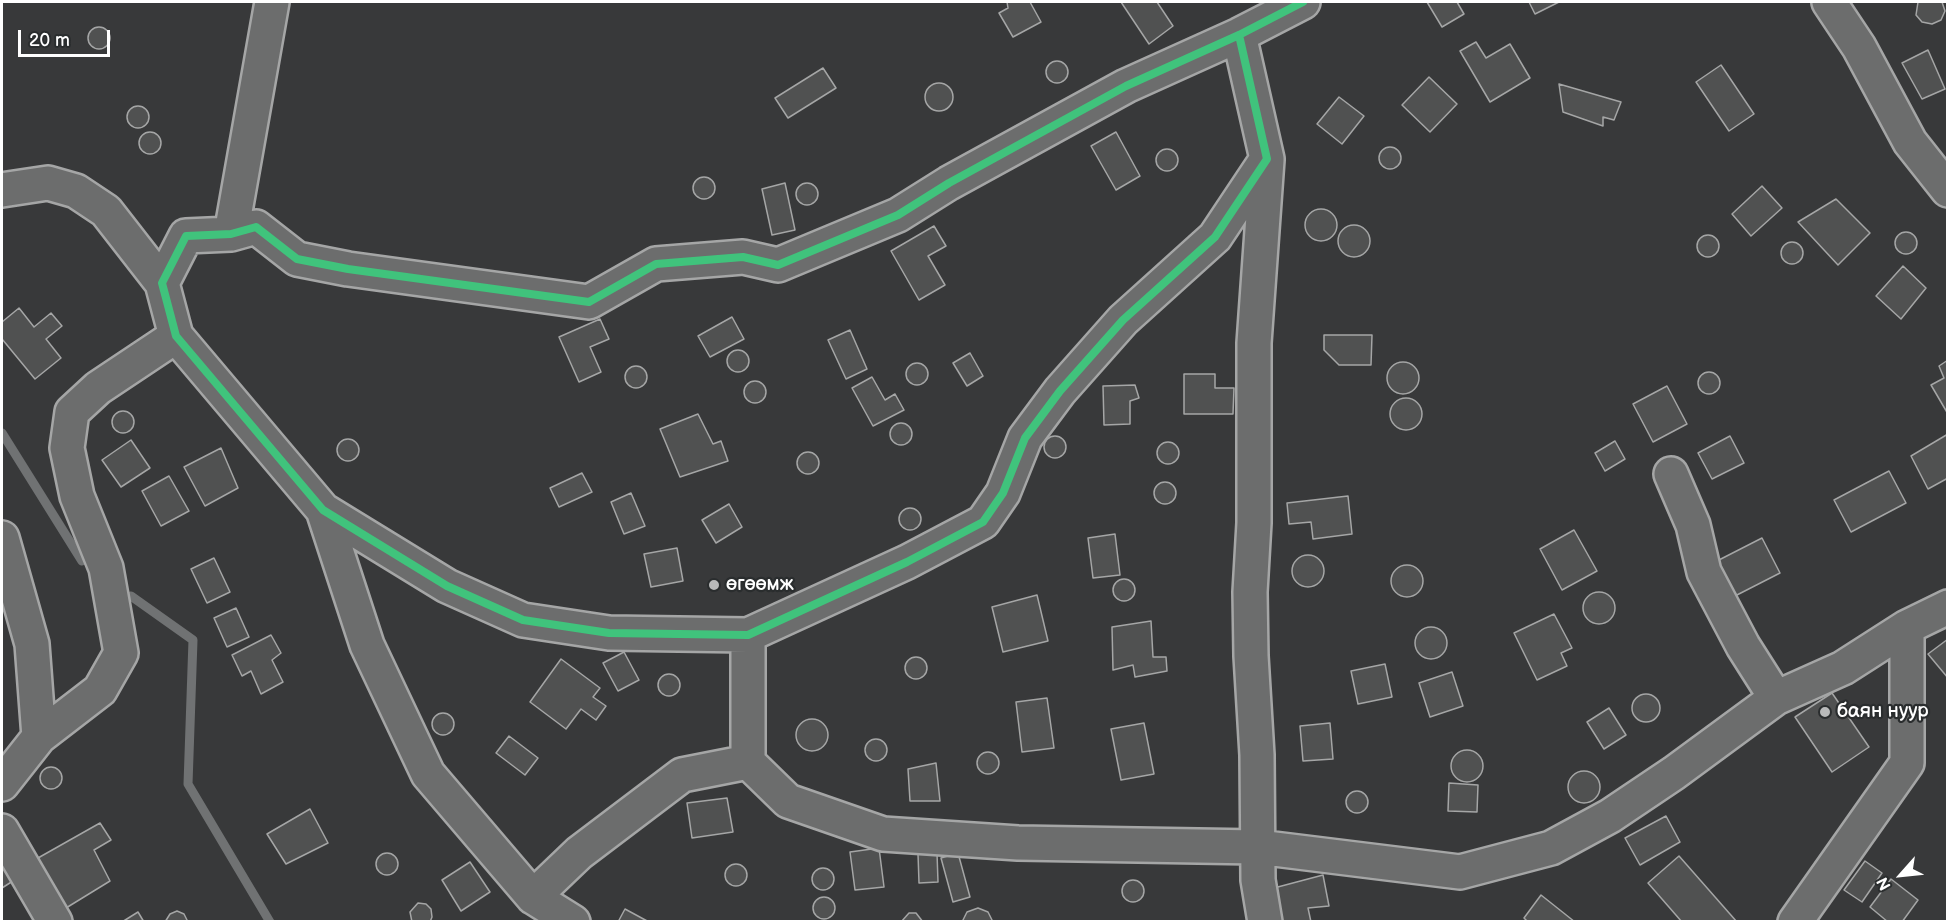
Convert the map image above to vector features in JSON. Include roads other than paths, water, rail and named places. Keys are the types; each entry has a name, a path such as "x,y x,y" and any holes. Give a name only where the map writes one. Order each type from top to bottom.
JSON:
{"street":[{"path":"231,234 272,2"},
{"path":"162,283 186,236 231,234 256,227 297,259 338,267 590,302 656,264 743,257 778,265 898,215 949,183 1126,86 1239,35 1303,2"},
{"path":"1829,2 1859,47 1910,142 1947,190"},
{"path":"1239,35 1267,159 1254,343 1254,523 1250,592 1257,755 1258,880 1265,921"},
{"path":"2,190 48,183 76,191 106,211 162,283 176,336 323,510 447,586 523,620 609,633 748,635 907,562 983,522 1003,493 1024,438 1060,391 1123,320 1215,237 1267,159"},
{"path":"2,784 39,737 100,690 121,652 106,568 77,496 67,448 72,412 98,388 176,336"},
{"path":"1671,474 1693,525 1704,572 1743,645 1776,698"},
{"path":"323,510 367,645 429,774 533,897 573,921"},
{"path":"2,538 32,644 39,737"},
{"path":"748,635 748,762 789,801 883,834 1018,843 1258,847 1460,872 1551,848 1610,816 1647,792 1776,698 1842,668 1907,627 1947,607"},
{"path":"1795,921 1907,763 1907,627"},
{"path":"533,897 579,853 681,775 748,762"},
{"path":"2,831 55,921"}],"waterway":[{"path":"2,433 82,561"},
{"path":"131,596 193,640 188,784 270,922"}],"place":[{"name":"өгөөмж","path":"714,585"},
{"name":"баян нуур","path":"1825,712"}]}
